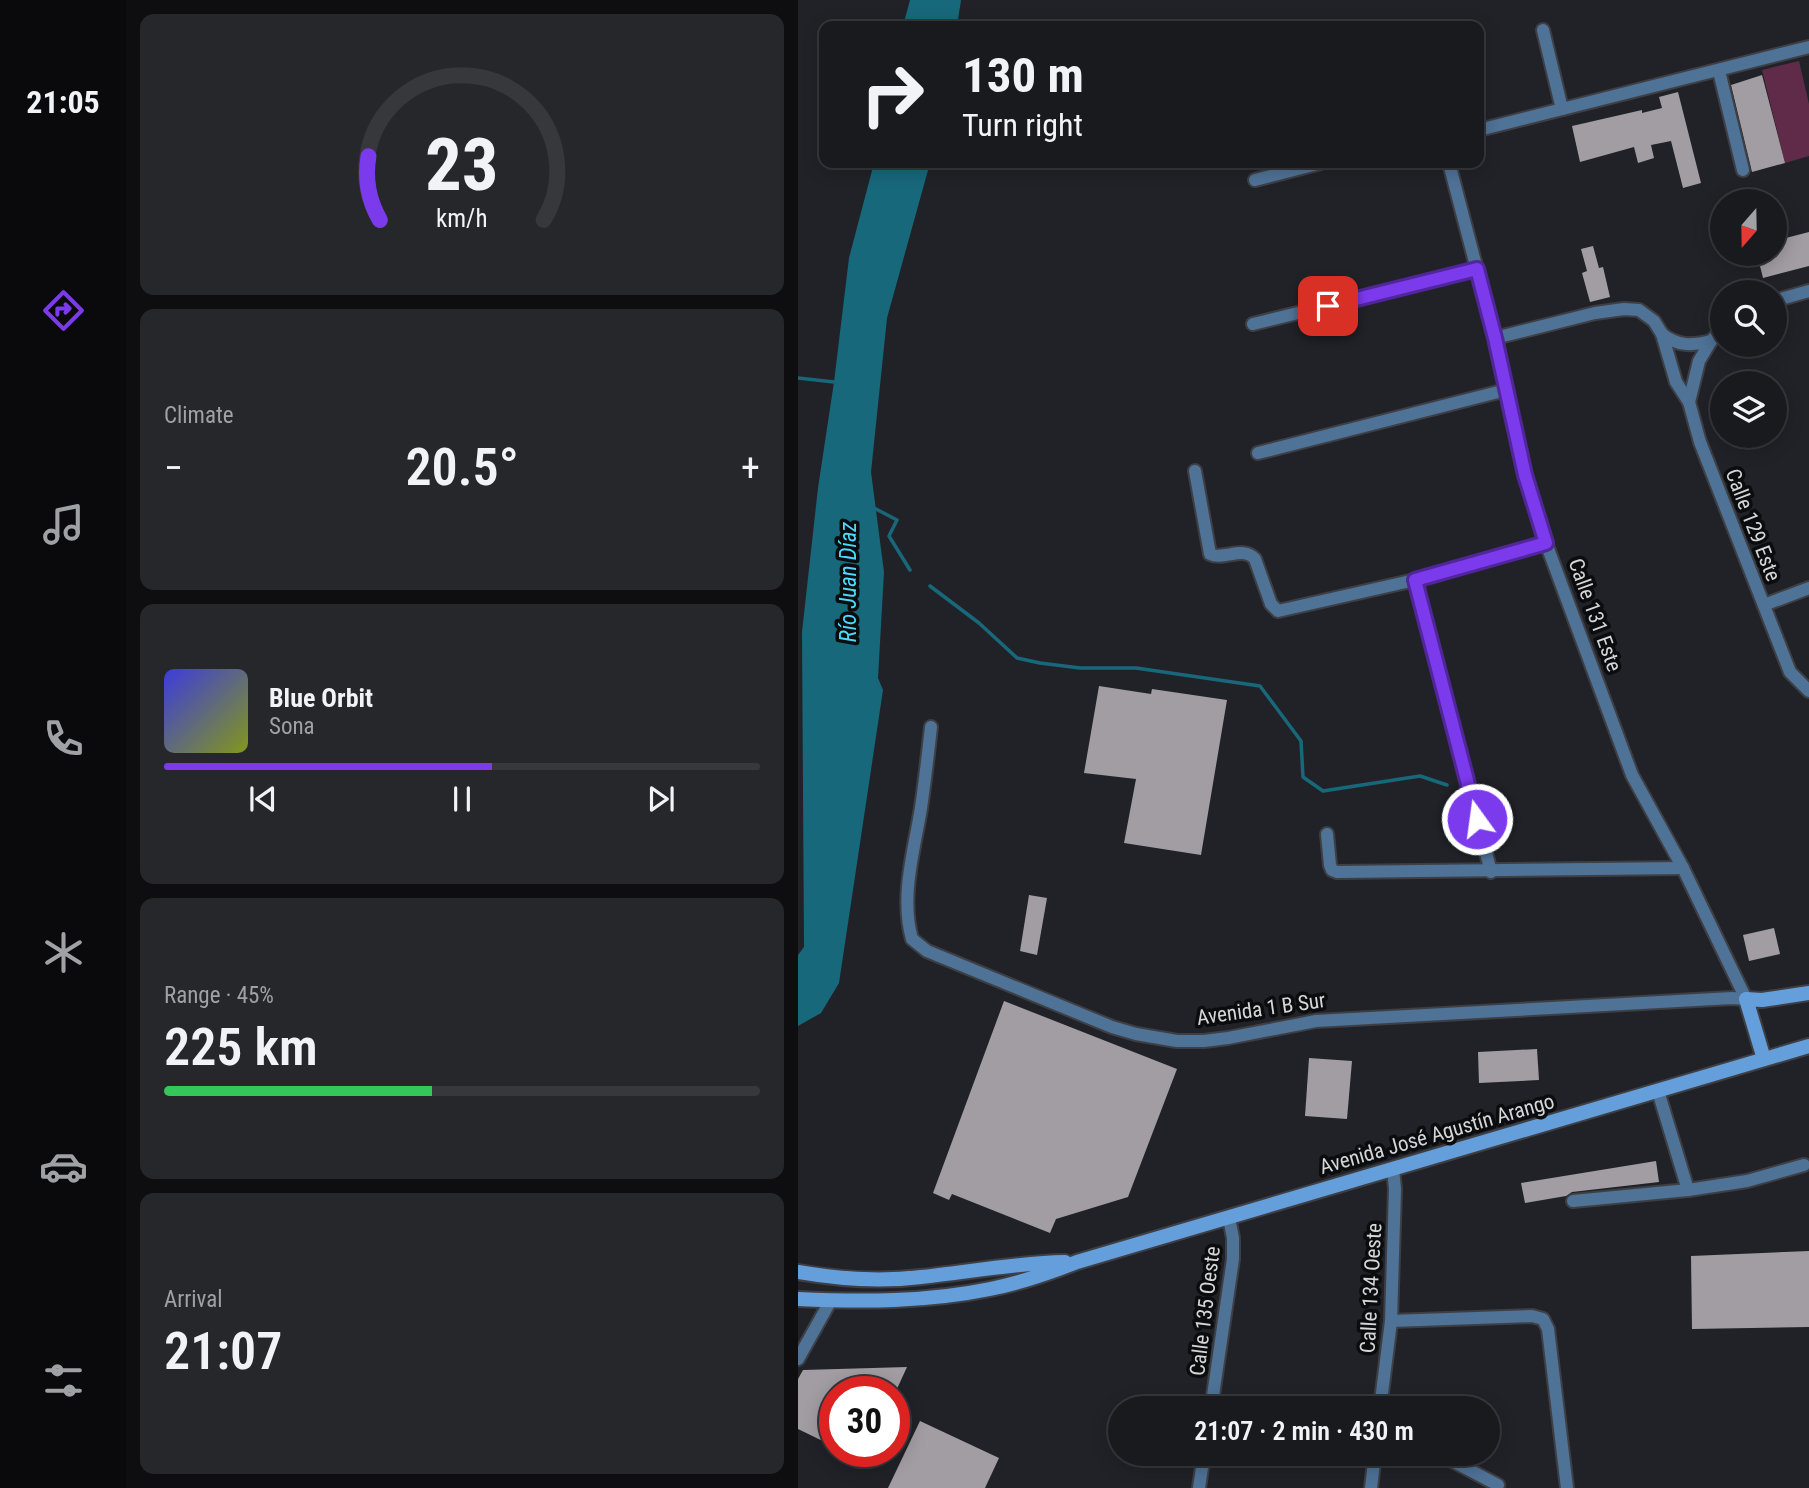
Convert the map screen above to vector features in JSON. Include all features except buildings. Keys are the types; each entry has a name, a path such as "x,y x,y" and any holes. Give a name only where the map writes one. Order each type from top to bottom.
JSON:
{"main road":[{"name":"Avenida 1 B Sur","path":"1746,999 1762,1000 1809,993"},
{"name":"Calle 131 Este","path":"1746,999 1764,1059"},
{"name":"Avenida José Agustín Arango","path":"798,1299 915,1300 989,1290 1809,1046"},
{"name":"Avenida José Agustín Arango","path":"798,1272 833,1278 921,1278 1040,1263 1077,1262"},
{"path":"798,1272 818,1284 831,1300 852,1287 880,1279"}],"street":[{"path":"1543,30 1562,109"},
{"path":"1484,129 1809,47"},
{"path":"1718,71 1743,170"},
{"path":"1255,180 1302,168"},
{"name":"Calle 131 Este","path":"1450,168 1495,338 1525,475 1546,543 1632,775 1683,868 1746,999"},
{"path":"1253,324 1477,269"},
{"path":"1787,297 1809,291"},
{"path":"1495,338 1595,313 1639,310 1654,321 1662,334 1676,382 1689,402"},
{"path":"1662,334 1681,344 1710,341"},
{"name":"Calle 129 Este","path":"1710,343 1699,361 1689,402 1700,442 1790,672 1809,691"},
{"path":"1258,453 1506,390"},
{"path":"1195,471 1210,554 1251,554 1275,609 1282,610 1415,580 1546,543"},
{"path":"1415,580 1491,872"},
{"path":"1764,605 1809,588"},
{"name":"Avenida 1 B Sur","path":"931,727 908,893 907,913 912,939 927,951 1112,1027 1160,1038 1203,1041 1316,1021 1746,999"},
{"path":"1327,834 1330,865 1335,871 1491,872 1683,868"},
{"path":"1658,1091 1688,1190"},
{"path":"1573,1201 1688,1190 1747,1181 1804,1165"},
{"name":"Calle 134 Oeste","path":"1382,1396 1391,1321 1395,1189 1393,1168"},
{"name":"Calle 135 Oeste","path":"1213,1396 1233,1259 1229,1218"},
{"path":"798,1359 831,1300"},
{"path":"1391,1321 1532,1316 1543,1319 1548,1329 1567,1488"},
{"path":"1199,1488 1202,1466"},
{"path":"1371,1488 1374,1466"},
{"path":"1461,1466 1497,1485"}],"shaded area":[{"path":"1799,61 1809,104 1809,156 1785,163 1762,70"}],"water":[{"path":"910,0 961,0 958,21 904,21"},
{"name":"Río Juan Díaz","path":"873,168 929,168 887,318 871,472 884,572 878,678 883,690 839,983 821,1013 798,1026 798,955 804,947 802,632 849,258"}],"waterway":[{"path":"798,378 834,382"},
{"path":"874,508 897,520 889,536 910,570"},
{"path":"930,586 979,623 1017,658 1080,668 1136,668 1260,686 1301,741 1303,777 1323,791 1420,776 1447,785"}],"route":[{"path":"1328,306 1477,269 1525,475 1546,543 1415,580 1477,819"}]}
